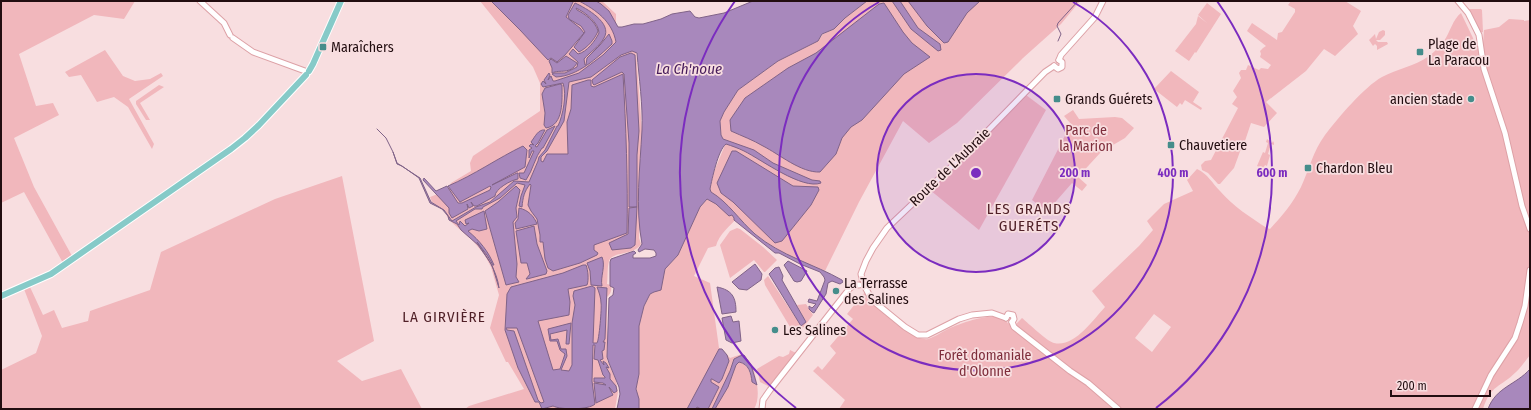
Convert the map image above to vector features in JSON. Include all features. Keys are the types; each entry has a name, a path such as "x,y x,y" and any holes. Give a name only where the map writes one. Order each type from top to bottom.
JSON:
{"main road":[{"path":"1,296 51,274 245,138 314,64 341,1"}],"street":[{"path":"200,1 224,23 231,36 253,52 307,72"},
{"name":"Route de L'Aubraie","path":"862,279 861,274 864,266 873,248 887,228 970,149 1044,72 1054,66 1058,68 1062,67 1062,62 1059,60 1061,55 1095,17 1103,1"},
{"path":"1459,3 1466,11 1479,35 1484,69 1505,133 1522,206 1530,229"},
{"path":"1475,409 1491,375 1515,338 1525,306 1530,270"},
{"path":"859,285 862,279 867,282 865,287 872,300 905,327 918,335 927,335 972,315 992,313 1006,318 1008,314 1013,315 1014,319 1012,322 1014,327 1070,371 1088,383 1118,409"},
{"path":"762,409 767,394 849,289 852,286 859,285 862,288 865,287"}],"green space":[{"path":"1,1 135,1 124,19 94,15 19,54 36,106 53,103 59,115 14,138 34,187 72,256 63,263 24,192 1,203"},
{"path":"480,1 602,1 616,14 616,44 636,51 642,131 639,174 639,238 641,244 638,248 614,256 608,264 607,284 611,285 611,289 607,297 607,360 616,380 618,392 615,409 465,409 469,406 524,389 508,362 506,362 490,328 499,295 491,267 484,254 473,241 449,220 444,211 432,202 430,197 448,190 451,183 471,171 470,163 473,156 540,111 540,83 533,67"},
{"path":"867,1 1080,1 1061,24 1023,58 957,123 929,143 903,121 859,202 825,271 783,253 755,234 738,217 722,234 716,246 708,248 694,276 710,283 719,348 722,349 730,358 742,354 745,356 752,366 757,384 751,365 734,359 731,371 712,409 639,409 636,386 639,374 639,326 644,306 650,294 654,292 662,281 665,269 678,255 700,207 708,198 713,174 725,145 721,135 720,121 738,90 778,61 818,41 823,34 834,29 845,18"},
{"path":"1291,1 1345,1 1361,11 1353,26 1358,34 1335,56 1324,49 1306,71 1266,102 1277,113 1264,127 1251,123 1234,168 1220,184 1218,184 1208,173 1202,170 1201,165 1205,161 1211,160 1238,108 1232,104 1237,97 1233,91 1241,78 1239,73 1241,70 1246,70 1248,65 1259,70 1261,68 1268,69 1271,65 1260,57 1260,51 1266,46 1247,31 1252,23 1277,40 1278,33 1282,32 1295,12 1295,9 1288,5"},
{"path":"1207,3 1221,14 1196,53 1195,52 1189,61 1175,51 1196,24 1198,16 1207,23 1198,15"},
{"path":"1469,9 1482,10 1483,32 1480,33"},
{"name":"Forêt domaniale d'Olonne","path":"1461,13 1475,44 1483,44 1484,30 1499,27 1509,19 1524,21 1530,20 1530,355 1511,377 1496,387 1489,395 1483,409 839,409 845,400 813,371 818,366 822,370 836,353 830,346 853,319 847,314 865,293 876,306 894,322 913,335 921,338 931,338 968,321 996,317 1001,318 1013,327 1022,318 1051,342 1061,343 1069,341 1082,332 1105,307 1092,291 1139,246 1153,230 1147,221 1164,204 1193,191 1187,180 1197,169 1207,176 1236,207 1270,229 1283,214 1301,187 1314,154 1321,141 1330,128 1359,95 1382,77 1418,62 1433,53 1444,41","holes":["1154,314 1171,327 1152,352 1135,338"]},
{"path":"1383,30 1385,31 1385,35 1380,40 1376,40 1378,42 1387,42 1388,44 1377,50 1377,46 1375,44 1373,46 1369,40 1375,34 1376,39 1379,32"},
{"path":"105,50 123,76 135,81 150,79 161,73 163,76 129,99 154,144 152,149 128,107 114,97 97,102 81,75 69,77 65,72"},
{"path":"1171,71 1199,92 1193,102 1202,108 1201,110 1185,100 1182,105 1180,103 1177,107 1154,89"},
{"path":"159,85 164,87 140,103 150,120 146,120 136,104 136,101"},
{"path":"1026,95 1046,110 979,230 930,190"},
{"name":"Parc de la Marion","path":"1073,110 1079,119 1122,118 1134,128 1125,138 1101,152 1078,177 1087,185 1082,191 1072,183 1051,207 1044,209 1032,200 1071,124 1064,116"},
{"path":"1267,139 1272,143 1273,141 1274,145 1271,144 1267,166 1265,165 1260,175 1256,173 1259,167 1257,166 1263,152 1265,153 1268,143 1266,142"},
{"path":"342,176 374,341 337,361 362,381 401,369 422,409 1,409 1,370 36,353 42,336 24,289 30,287 43,315 54,310 62,328 88,321 90,311 150,290 161,252 275,199"},
{"path":"737,228 763,247 777,260 765,272 754,260 730,278 720,245 730,231"},
{"path":"768,276 801,326 806,322 797,305 806,304 813,315 796,337 765,285 764,280"},
{"path":"790,350 796,353 771,384 768,386 760,382 757,369 779,356 783,357 789,354"},
{"path":"739,362 747,367 750,372 752,382 757,384 758,394 754,409 715,409 728,387 736,365"}],"water":[{"path":"491,1 572,1 573,2 566,17 584,33 557,62 551,58 548,60"},
{"name":"La Ch'noue","path":"579,1 596,1 601,4 609,11 618,27 622,27 634,24 643,24 672,14 690,11 695,17 699,18 724,13 753,1 867,1 845,18 834,29 822,34 818,41 778,61 738,90 720,121 721,135 723,139 754,150 773,163 812,180 820,181 821,183 813,184 793,178 744,151 726,144 720,152 710,189 711,192 723,201 755,234 765,242 831,274 843,282 840,284 832,281 828,283 826,294 814,313 812,312 809,309 809,306 812,308 816,304 808,302 809,299 817,301 825,280 820,272 779,253 775,253 734,220 732,215 729,216 716,204 707,199 700,207 678,255 665,269 661,290 650,294 644,306 639,326 639,374 636,389 639,399 639,409 617,409 620,394 619,387 607,357 609,298 613,295 614,288 610,286 611,259 634,251 636,253 633,255 633,258 650,258 656,256 654,250 645,249 639,252 638,250 642,244 638,202 642,121 637,53 632,51 621,55 591,77 569,82 564,121 547,151 541,157 541,161 543,162 547,154 568,154 567,122 571,109 572,85 591,80 591,86 594,87 623,74 627,233 594,245 594,250 598,253 597,255 580,263 553,271 548,268 545,259 543,242 540,242 537,219 528,205 531,185 530,184 525,192 522,207 519,206 525,185 517,183 500,198 482,209 475,209 456,221 459,225 460,221 465,226 469,223 466,224 465,220 484,211 487,229 479,231 472,229 468,231 483,246 492,260 493,265 477,242 489,261 478,245 461,230 457,224 449,220 448,216 442,209 430,203 419,178 407,169 420,178 431,202 444,210 452,221 476,207 490,202 514,181 529,182 539,157 545,150 558,126 564,105 565,93 563,83 543,87 541,84 543,81 546,84 544,80 549,73 550,75 548,80 551,76 553,81 555,81 579,73 603,55 616,42 607,22 597,12"},
{"path":"892,1 900,1 918,28 940,44 941,50 938,51 911,29"},
{"path":"908,1 980,1 967,13 948,42 944,43 927,26"},
{"path":"575,3 597,17 605,27 606,32 600,44 584,59 585,65 587,58 600,45 609,34 612,44 587,65 579,70 564,76 556,77 552,74 565,73 577,67 578,62 569,54 573,49 578,54 588,49 599,33 597,25 587,15 576,8 592,21 597,27 598,31 588,46 579,52 574,47 585,32 581,26 569,19 568,15"},
{"path":"884,3 912,43 930,57 904,74 862,120 851,127 842,138 836,154 820,172 798,166 769,149 731,131 730,120 745,98 788,68 816,53 879,4"},
{"path":"631,53 635,55 639,131 637,155 637,207 629,207 629,143 624,74 622,72 594,85 592,80 620,57"},
{"path":"566,56 577,63 574,67 568,70 552,73 552,68 549,61 551,59 557,63"},
{"path":"560,84 562,85 561,111 556,122 552,126 546,128 544,125 545,113 542,94 545,88"},
{"path":"555,126 526,180 520,178 519,173 524,173 534,151 532,151 529,158 529,150 532,148 529,146 531,144 534,145 531,142 535,136 540,131 545,130 535,146 537,147 547,130"},
{"path":"523,146 527,150 525,167 492,185 517,173 518,179 504,185 495,196 477,206 474,206 471,202 473,206 469,208 467,204 468,209 452,218 449,213 449,208 423,180 424,178 436,191 447,186 458,203 462,203 490,190 491,187 490,186 460,202 448,186"},
{"path":"732,151 736,151 793,186 818,187 819,190 811,205 782,241 775,243 733,202 721,193 717,183"},
{"path":"516,186 520,190 516,208 517,217 513,222 517,264 516,277 519,282 506,285 485,211"},
{"path":"637,207 635,245 631,248 612,250 609,243 628,234 629,208"},
{"path":"519,208 530,214 537,224 516,229 515,223 518,219"},
{"path":"534,226 537,244 547,271 546,274 526,279 530,274 527,263 521,263 516,231"},
{"path":"602,257 602,286 591,285 590,271 587,263"},
{"path":"788,261 807,271 801,281 794,281 784,265"},
{"path":"755,264 762,274 761,280 747,290 739,289 732,282"},
{"path":"586,265 588,280 587,285 568,289 570,302 569,315 538,321 553,370 560,369 565,354 560,350 557,341 550,341 548,329 571,323 569,344 566,344 567,330 550,334 551,340 558,339 561,349 566,349 567,356 561,370 569,371 572,365 572,323 575,305 573,296 574,291 592,286 595,288 593,343 597,343 601,306 597,287 607,288 605,339 603,342 605,342 604,350 602,351 603,359 600,360 604,365 603,361 606,363 609,368 606,367 610,374 610,379 616,386 617,391 614,393 609,387 613,395 596,403 594,383 606,385 603,383 594,382 594,378 605,377 598,360 594,359 595,345 593,345 592,381 595,404 592,406 575,409 553,406 542,409 539,402 535,402 518,368 505,330 507,294 511,287 563,273","holes":["506,328 517,328 544,402 541,403 538,400 514,331 507,330"]},
{"path":"779,267 783,276 782,280 806,322 801,326 769,274 775,268"},
{"path":"717,287 730,292 734,298 736,312 722,314"},
{"path":"731,316 733,322 739,321 741,341 732,343 726,340 722,318"},
{"path":"719,349 722,349 727,355 729,361 719,383 711,379 711,382 719,387 708,409 701,409 697,407 696,409 687,409"},
{"path":"744,355 751,365 757,385 752,382 750,372 747,367 739,362 736,365 728,387 715,409 712,409 734,359"},
{"path":"1530,369 1530,409 1488,409 1501,391 1519,379"}],"waterway":[{"path":"1058,41 1061,34 1057,26 1058,23 1078,1"},
{"path":"377,129 386,138 393,152"}],"place":[{"name":"Maraîchers","path":"323,47"},
{"name":"Plage de La Paracou","path":"1420,52"},
{"name":"Grands Guérets","path":"1057,99"},
{"name":"ancien stade","path":"1471,99"},
{"name":"Chauvetiere","path":"1171,145"},
{"name":"Chardon Bleu","path":"1308,168"},
{"name":"La Terrasse des Salines","path":"836,291"},
{"name":"Les Salines","path":"775,330"}],"district":[{"name":"LES GRANDS GUERÉTS","path":"1029,218"},
{"name":"LA GIRVIÈRE","path":"444,317"}]}
